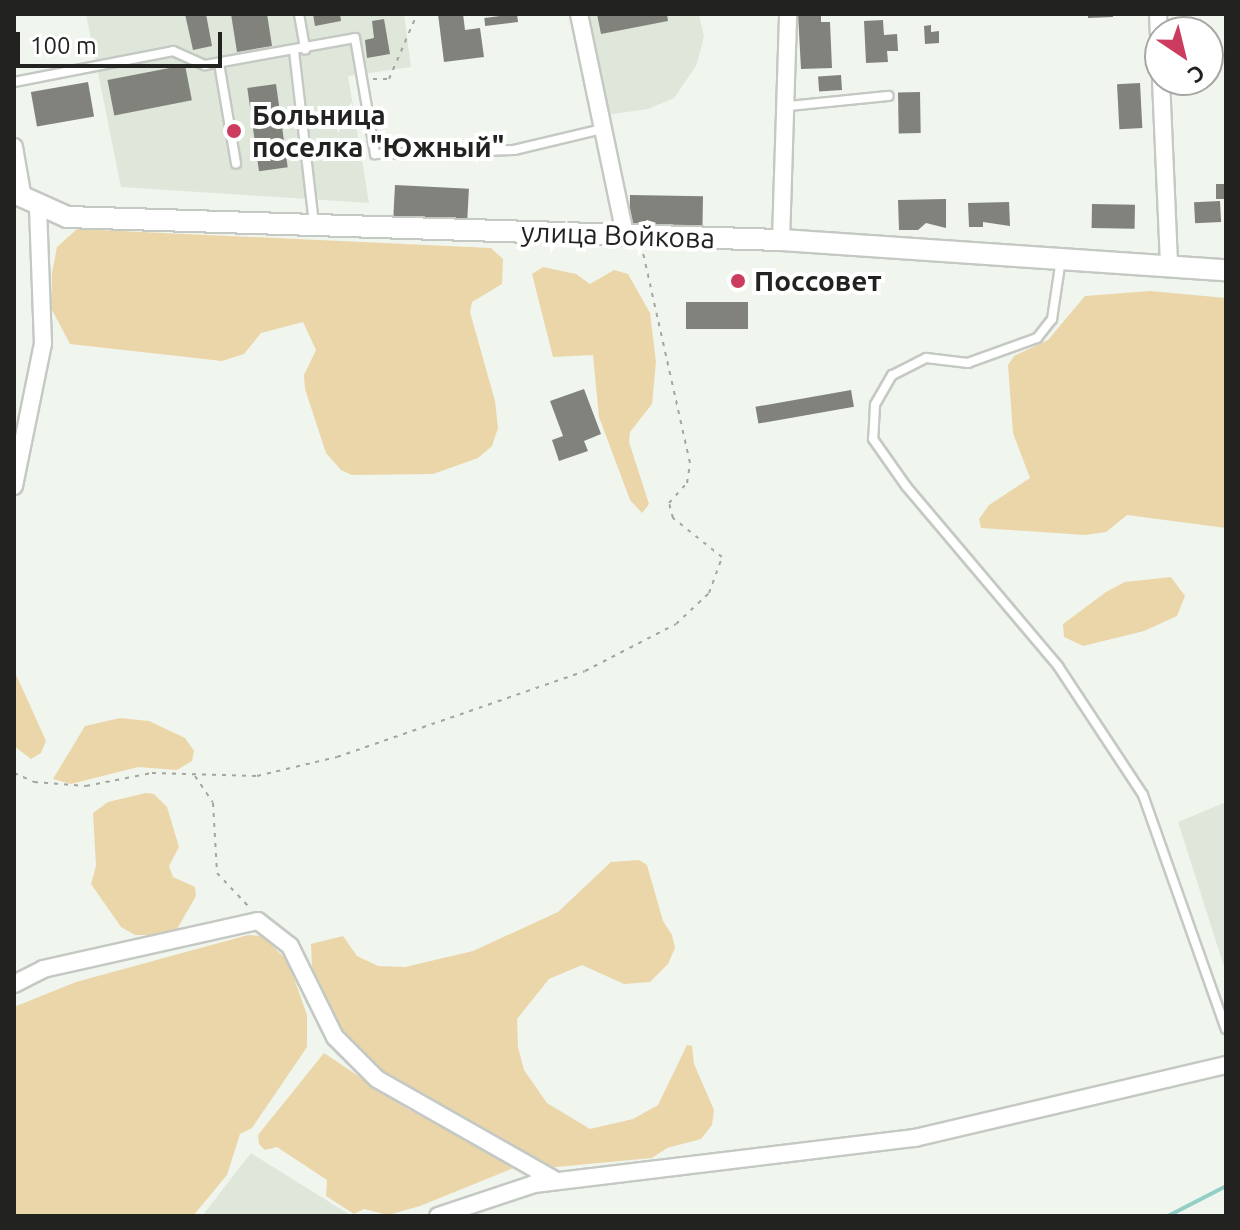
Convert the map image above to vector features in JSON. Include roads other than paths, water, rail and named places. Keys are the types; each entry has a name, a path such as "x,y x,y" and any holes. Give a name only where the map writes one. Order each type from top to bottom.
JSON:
{"street":[{"path":"579,14 602,129 632,234"},
{"path":"781,240 788,106 788,14"},
{"path":"1162,96 1169,266"},
{"path":"14,147 25,200 43,344 20,435 14,486"},
{"name":"улица Войкова","path":"25,200 67,217 314,228 781,240 1226,270"},
{"path":"14,984 43,969 258,921 290,946 335,1037 377,1079 555,1180"},
{"path":"438,1216 506,1190 555,1180 901,1141 1226,1065"}],"lane":[{"path":"299,14 305,49"},
{"path":"14,82 173,51 205,65 355,38 375,154 514,150 602,129"},
{"path":"294,51 314,228"},
{"path":"219,63 236,164"},
{"path":"788,106 889,96"},
{"path":"1061,258 1052,319 1037,338 968,363 926,358 892,375 875,405 873,439 906,486 1058,666 1143,795 1226,1029"}],"waterway":[{"path":"1168,1216 1226,1186"}],"place":[{"name":"Больница поселка \"Южный\"","path":"234,131"},
{"name":"Поссовет","path":"738,281"}]}
